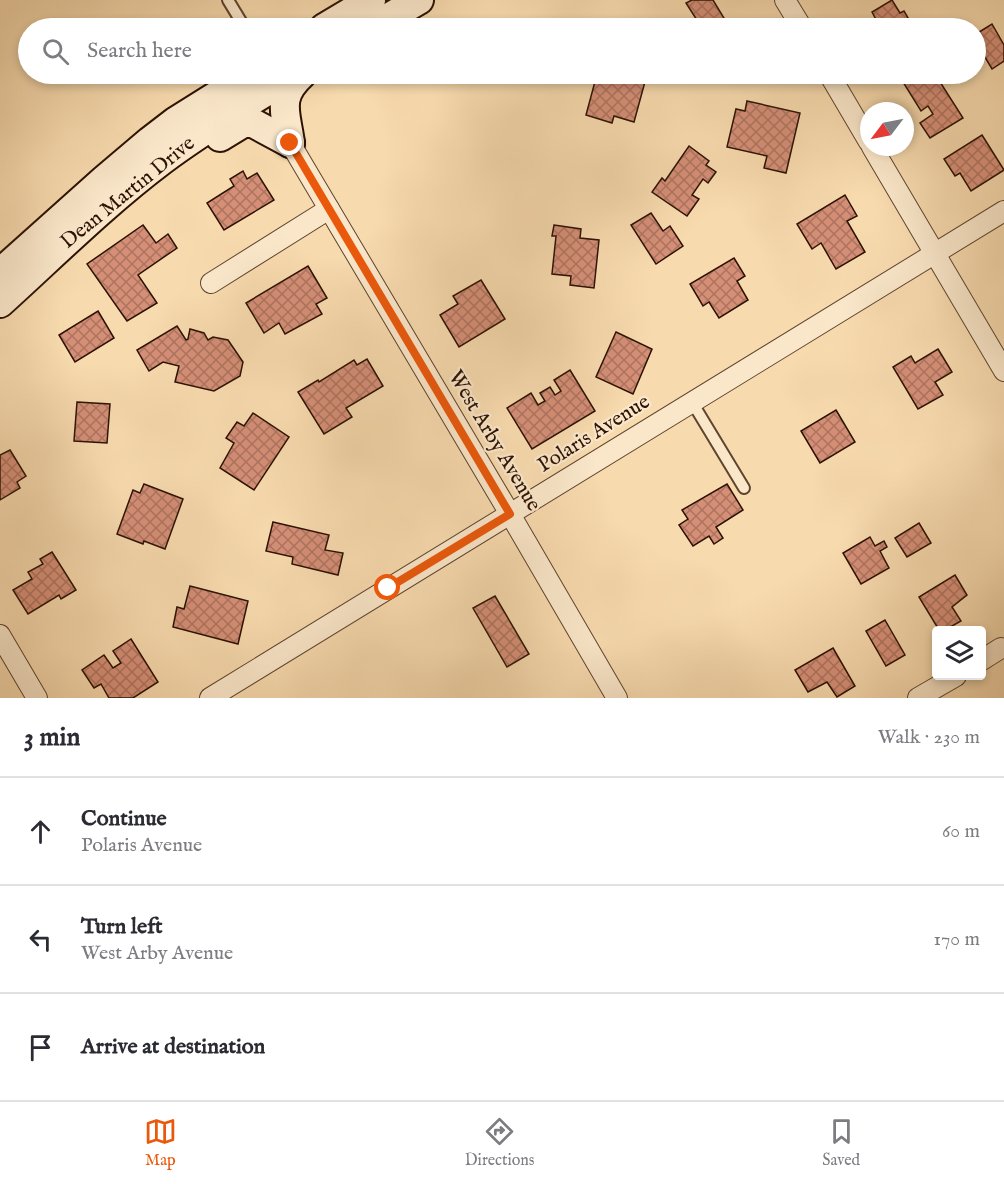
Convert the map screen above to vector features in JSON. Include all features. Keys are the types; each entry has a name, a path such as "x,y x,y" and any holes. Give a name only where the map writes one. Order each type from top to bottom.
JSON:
{"main road":[{"path":"341,18 371,0"},
{"path":"388,18 419,0"},
{"name":"Dean Martin Drive","path":"0,273 150,141 176,121 235,84"},
{"name":"Dean Martin Drive","path":"0,303 125,190 160,162 190,140 279,84"},
{"path":"290,143 284,101 287,91 293,84"},
{"path":"160,162 218,139 243,123 253,123 290,143"}],"street":[{"path":"785,0 796,18"},
{"path":"835,84 860,127"},
{"name":"West Arby Avenue","path":"290,143 617,698"},
{"path":"877,156 1004,371"},
{"path":"211,283 329,209"},
{"name":"Polaris Avenue","path":"210,698 1004,211"},
{"path":"0,635 37,698"},
{"path":"986,657 1001,648"},
{"path":"918,698 948,680"}],"lane":[{"path":"228,0 239,18"},
{"path":"692,402 744,488"}],"building":[{"path":"692,0 713,0 724,18 696,18 686,3"},
{"path":"892,0 900,13 904,11 908,18 875,18 872,12"},
{"path":"992,24 1004,45 1004,61 992,69 986,59 986,28"},
{"path":"594,84 644,84 634,122 614,116 612,123 586,115"},
{"path":"904,84 941,84 963,118 930,138 920,123 933,114 928,106 921,111"},
{"path":"747,101 800,113 786,173 764,168 767,156 727,147 736,109 745,111"},
{"path":"982,135 1004,170 971,191 960,173 955,176 944,159"},
{"path":"689,146 709,161 706,165 716,172 708,183 703,179 692,195 699,199 687,216 652,192 662,178 665,181"},
{"path":"243,171 247,179 257,173 274,200 224,230 207,203 234,186 230,179"},
{"path":"845,195 857,216 847,221 865,252 836,269 821,243 812,249 797,224"},
{"path":"651,213 663,231 670,226 683,246 656,264 631,225"},
{"path":"143,225 156,243 168,234 177,248 138,275 157,303 127,321 87,264"},
{"path":"554,225 581,229 580,238 599,240 594,288 570,285 571,276 552,274 556,236 552,236"},
{"path":"734,258 745,276 737,281 748,300 719,318 709,302 703,306 690,284"},
{"path":"308,266 327,298 316,304 322,314 285,334 279,323 264,333 246,303"},
{"path":"481,280 505,319 459,347 440,315 458,304 453,296"},
{"path":"98,311 114,338 75,362 59,335"},
{"path":"177,326 186,340 190,329 204,333 208,340 213,337 228,340 243,362 240,376 214,391 175,382 179,366 163,362 149,371 137,350"},
{"path":"616,332 652,349 633,394 596,377"},
{"path":"938,349 952,372 935,382 943,395 918,409 893,367 911,356 915,363"},
{"path":"367,359 383,386 346,408 352,417 324,434 298,392 354,360 357,365"},
{"path":"570,370 595,411 532,449 507,408 531,393 538,405 545,401 540,393 550,387 555,395 561,391 554,380"},
{"path":"77,402 110,404 107,443 74,441"},
{"path":"836,410 855,442 820,463 801,431"},
{"path":"253,413 289,437 254,490 220,468 234,443 226,438 237,422 244,426"},
{"path":"10,450 26,476 17,482 20,488 0,500 0,455"},
{"path":"144,484 183,499 165,549 117,534 133,490 140,493"},
{"path":"727,484 743,510 716,527 723,538 714,544 709,536 693,546 679,525 688,519 682,510"},
{"path":"273,522 329,535 325,550 343,553 338,575 292,564 293,557 266,551"},
{"path":"919,523 931,543 907,557 895,538"},
{"path":"870,537 875,546 884,541 887,547 880,551 889,568 861,584 843,553"},
{"path":"52,552 76,590 61,599 59,595 28,614 13,590 32,579 28,572 43,564 40,559"},
{"path":"955,575 967,595 952,607 961,621 952,626 937,626 919,597"},
{"path":"190,586 248,601 238,644 173,627 177,607 184,609"},
{"path":"495,596 529,654 507,667 473,608"},
{"path":"885,620 905,655 886,666 866,631"},
{"path":"131,639 158,682 133,698 109,698 101,684 94,688 82,670 104,655 113,668 121,663 113,651"},
{"path":"833,648 855,686 837,697 827,682 808,692 795,670"}],"route":[{"path":"290,143 510,514 388,588"}]}
